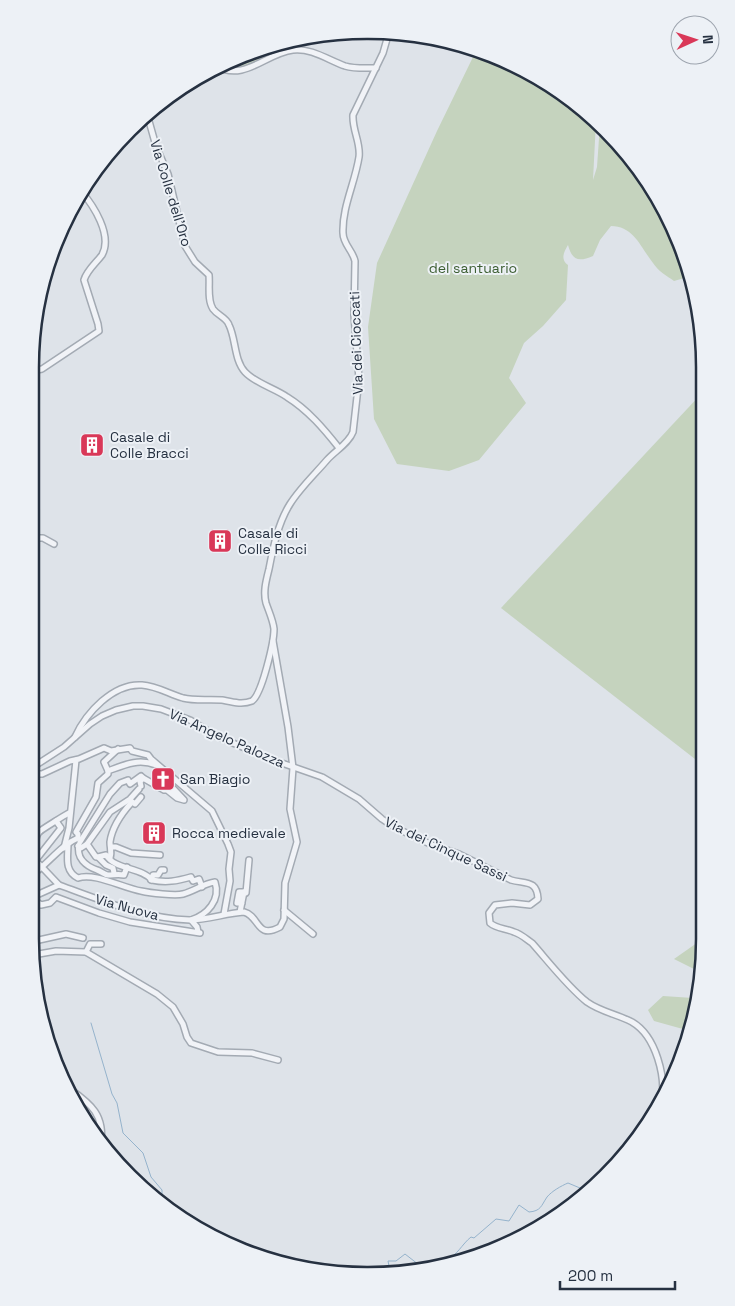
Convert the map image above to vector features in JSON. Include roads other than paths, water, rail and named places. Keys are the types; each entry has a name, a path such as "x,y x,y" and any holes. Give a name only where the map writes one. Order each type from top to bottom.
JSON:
{"street":[{"name":"Via dei Cioccati","path":"75,737 82,724 101,702 115,692 132,686 149,686 188,698 244,703 252,702 257,698 262,686 273,638 273,624 266,604 265,590 282,519 293,500 352,434 359,389 354,315 355,261 354,255 343,235 348,201 360,154 353,117 384,50 387,39"},
{"path":"228,70 241,71 278,54 296,50 312,53 351,67 376,68"},
{"name":"Via Colle dell'Oro","path":"149,122 155,144 168,174 186,248 196,264 209,274 211,305 215,311 226,319 230,326 242,369 252,378 294,402 321,425 339,448"},
{"path":"39,370 99,330 84,280 86,274 103,252 105,240 97,216 85,199"},
{"path":"39,538 54,544"},
{"path":"249,860 246,893 244,892 240,912 251,914 262,929 271,930 279,928 284,919 285,883 297,844 290,809 292,768 288,727 273,638"},
{"name":"Via Angelo Palozza","path":"39,763 64,748 90,724 102,716 125,708 143,706 161,708 178,714 216,736 292,768"},
{"path":"39,774 104,748 111,750 130,748 132,751 146,753 212,811 228,844 231,852 230,881 224,914"},
{"path":"108,771 104,762 118,749"},
{"path":"39,904 50,903 56,897 98,913 130,922 200,933 191,920 204,914 212,905 217,892 215,882 176,895 141,891 95,878 82,876 78,878 70,873 66,846 76,760"},
{"path":"127,867 124,875 106,875 92,868 82,859 80,860 77,853 78,830 96,796 98,783 108,774 108,771 138,761 148,762 165,770 167,775 171,777 169,784 184,800 177,798 170,791 164,790 141,777"},
{"name":"Via dei Cinque Sassi","path":"292,768 322,777 335,784 359,799 394,827 432,845 459,854 511,880 528,882 535,887 538,893 538,900 534,904 512,903 495,905 489,913 490,923 497,928 523,936 532,943 586,1001 607,1013 624,1018 643,1032 654,1050 662,1070 663,1081"},
{"path":"110,858 112,854 110,841 118,819 140,787 141,777"},
{"path":"39,862 54,855 66,846 78,842 107,798 120,783 128,780 130,784 141,777"},
{"path":"131,801 135,804 140,797"},
{"path":"78,842 81,848 87,844 110,812 131,801"},
{"path":"40,831 69,813"},
{"path":"94,819 102,824"},
{"path":"56,821 61,828"},
{"path":"39,860 61,828 64,826 69,828"},
{"path":"87,844 96,857 98,856 106,865 113,868 114,874"},
{"path":"111,847 131,852 160,855"},
{"path":"98,856 106,855 118,865 140,872 151,880 164,883 191,877 193,881 199,879 202,887"},
{"path":"39,865 59,884"},
{"path":"151,880 153,875 158,875 161,870 164,870"},
{"path":"39,894 59,884"},
{"name":"Via Nuova","path":"59,884 100,900 160,916 191,920 240,912"},
{"path":"284,910 313,934"},
{"path":"39,940 66,934 83,938"},
{"path":"86,952 90,944 101,944"},
{"path":"39,954 56,951 86,952 158,994 173,1007 191,1043 218,1052 252,1053 278,1060"},
{"path":"79,1096 90,1104 94,1110 100,1121 101,1131"}],"waterway":[{"path":"91,1023 112,1094 117,1103 123,1133 143,1153 151,1177 162,1190 162,1195"},
{"path":"452,1256 471,1237 474,1238 496,1219 509,1221 519,1205 529,1212 540,1208 551,1193 568,1183 582,1188"},
{"path":"388,1267 388,1261 396,1261 405,1254 417,1263"}],"place":[{"name":"Casale di Colle Bracci","path":"92,445"},
{"name":"Casale di Colle Ricci","path":"220,541"},
{"name":"San Biagio","path":"163,779"},
{"name":"Rocca medievale","path":"154,833"}],"park label":[{"name":"del santuario","path":"473,268"}]}
